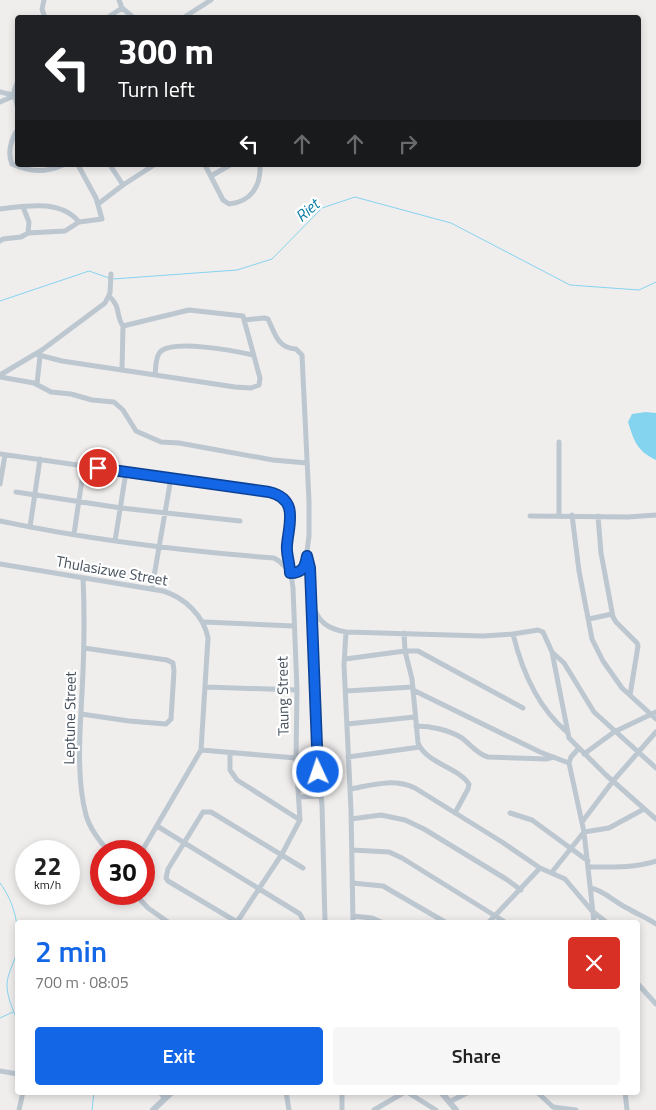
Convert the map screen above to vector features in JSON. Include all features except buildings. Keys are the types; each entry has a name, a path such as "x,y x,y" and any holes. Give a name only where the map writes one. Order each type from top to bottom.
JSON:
{"street":[{"path":"44,0 42,9 44,15"},
{"path":"119,0 122,8 130,15"},
{"path":"187,15 211,0"},
{"path":"112,15 122,8"},
{"path":"0,92 15,96"},
{"path":"0,102 15,96"},
{"path":"15,136 11,146 10,157 12,164 15,165"},
{"path":"26,167 44,171 52,167"},
{"path":"0,241 22,237 28,233 65,231 79,222 102,219 98,204 80,167"},
{"path":"111,167 123,185"},
{"path":"206,167 223,200 227,204 234,204 253,191 260,181 260,167"},
{"path":"211,176 227,167"},
{"path":"98,204 144,168"},
{"path":"0,209 52,206 75,217 79,222"},
{"path":"24,207 29,222 28,233"},
{"path":"0,376 37,355 102,306 109,296 112,274"},
{"path":"109,296 117,304 123,326 122,369"},
{"path":"37,355 62,361 235,387 251,388 259,385 260,382 244,320 241,316 189,310 123,326"},
{"path":"0,521 30,528 116,541 274,558 290,573 302,570 305,567 309,536 301,353 296,349 286,348 282,345 268,319 244,320"},
{"path":"155,375 158,356 169,347 193,346 253,355"},
{"path":"37,355 37,384"},
{"path":"0,376 37,384 51,392 114,402 123,410 136,431 160,442 179,442 273,460 307,463"},
{"path":"559,442 559,516"},
{"path":"0,484 2,455 171,478 152,588"},
{"path":"30,528 40,459"},
{"path":"74,534 84,466"},
{"path":"116,541 126,472"},
{"name":"Taung Street","path":"171,478 269,492 281,496 288,504 291,517 287,546 293,588 297,690 296,758 300,820"},
{"path":"16,492 121,508 240,521"},
{"path":"572,515 576,551 592,639 603,661 622,688 654,713 656,720"},
{"path":"530,516 656,515"},
{"path":"598,516 601,553 612,614 616,622 638,646 630,695"},
{"path":"307,556 310,568 313,605 317,764 322,796 325,920"},
{"name":"Thulasizwe Street","path":"0,564 152,588 179,598 204,622"},
{"name":"Leptune Street","path":"83,578 84,648 79,750 86,814 92,829 100,840"},
{"path":"313,605 318,619 322,623 346,632 483,636 538,630 543,632 552,652 569,738 656,819"},
{"path":"588,619 612,614"},
{"path":"149,840 201,750 208,638 204,622 293,626"},
{"path":"346,632 345,659 353,919 372,918 376,920"},
{"path":"404,633 405,651 411,671 416,726 420,747 430,758 464,778 469,784 455,813"},
{"path":"513,634 519,659 529,683 552,720 567,732"},
{"path":"81,714 166,724 171,719 174,671 173,663 167,660 84,648"},
{"path":"345,659 418,651 523,708"},
{"path":"552,652 564,663 594,712 656,768"},
{"path":"206,687 297,690"},
{"path":"346,691 413,688 540,752 569,763"},
{"path":"584,754 614,732 654,713"},
{"path":"347,724 415,717"},
{"path":"416,726 454,734 482,755 488,757 546,759 554,757"},
{"path":"582,822 613,781 656,732"},
{"path":"348,757 420,747"},
{"path":"579,748 571,757 569,763 584,832 594,920"},
{"path":"201,750 230,754 296,758"},
{"path":"230,754 230,770 237,780 300,820 282,854 238,920"},
{"path":"350,789 391,782 404,783 422,792 540,868 552,872 569,882 592,911 603,920"},
{"path":"299,797 322,796"},
{"path":"552,872 584,832 609,828 644,809"},
{"path":"234,920 166,879 166,872 203,812 208,811 303,868"},
{"path":"510,813 532,820 588,860"},
{"path":"351,819 381,815 406,820 506,879 520,890"},
{"path":"157,826 300,914 303,920"},
{"path":"352,850 389,852 402,858 502,920"},
{"path":"588,867 642,864 656,860"},
{"path":"491,920 540,868"},
{"path":"352,883 383,886 442,920"},
{"path":"591,888 607,895 626,908 656,924"},
{"path":"145,905 165,920"},
{"path":"640,986 656,1004"},
{"path":"0,1070 15,1073"},
{"path":"20,1110 22,1095"},
{"path":"162,1095 165,1099"},
{"path":"153,1110 169,1095"},
{"path":"286,1095 288,1110"},
{"path":"342,1095 342,1110"},
{"path":"374,1110 401,1095"},
{"path":"411,1095 436,1110"},
{"path":"444,1095 456,1110"},
{"path":"450,1102 464,1095"},
{"path":"540,1095 553,1107 576,1110"},
{"path":"625,1095 627,1110"}],"water":[{"path":"656,413 656,460 644,453 637,445 628,422 632,414"}],"waterway":[{"name":"Riet","path":"113,279 237,270 272,259 322,208 355,197 451,223 570,285 639,290 656,282"},
{"name":"Riet","path":"0,301 89,271 109,278"},
{"path":"0,883 10,899 16,920"},
{"path":"15,958 7,981 9,999 15,1015"},
{"path":"0,1018 13,1012"},
{"path":"92,1110 94,1095"}],"route":[{"path":"98,468 269,492 285,499 291,517 287,546 290,573 299,572 305,567 307,556 310,568 313,605 312,630 318,772"}]}
